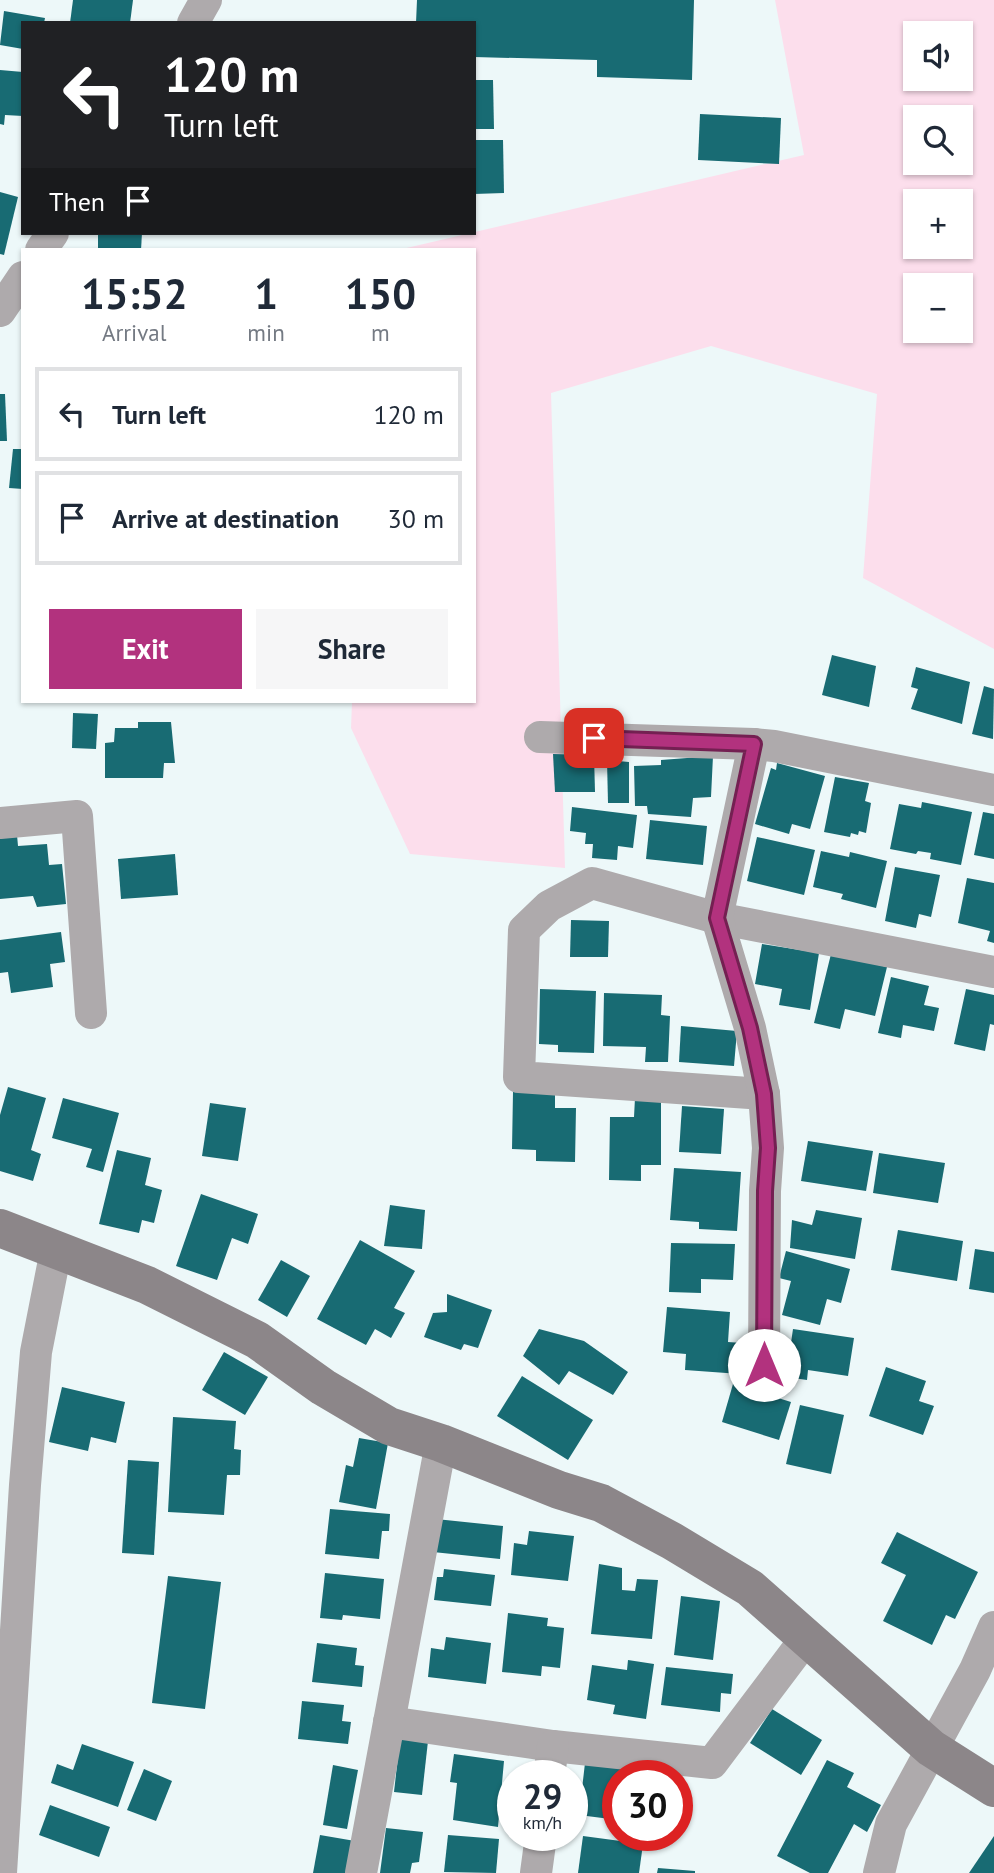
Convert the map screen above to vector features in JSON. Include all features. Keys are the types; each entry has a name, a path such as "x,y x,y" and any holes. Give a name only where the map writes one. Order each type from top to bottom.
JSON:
{"street":[{"path":"194,21 206,0"},
{"path":"540,737 774,746 994,790"},
{"path":"754,744 717,918 750,1028 764,1094 768,1148 765,1191 764,1365"},
{"path":"0,823 77,816 91,1013"},
{"path":"764,1094 519,1077 524,930 549,906 592,883 717,918 994,972"},
{"path":"0,1227 147,1285 257,1340 323,1387 389,1426 441,1443 613,1509 750,1588 931,1748 994,1787"},
{"path":"1,1873 13,1486 56,1250"},
{"path":"361,1873 441,1443"},
{"path":"879,1873 891,1824 975,1670 994,1627"},
{"path":"588,1761 712,1763 807,1637"},
{"path":"389,1722 547,1760"},
{"path":"536,1873 539,1851"}],"shaded area":[{"path":"775,0 994,0 994,649 863,578 877,394 711,346 551,393 565,868 410,854 351,728 352,703 476,703 476,248 407,248 462,235 476,235 476,232 804,155"}],"building":[{"path":"73,0 133,0 130,21 70,21"},
{"path":"417,0 694,0 692,80 597,77 597,60 476,57 476,21 416,21"},
{"path":"4,11 45,18 44,21 21,21 21,49 0,45"},
{"path":"0,70 21,72 21,116 5,115 4,125 0,124"},
{"path":"476,80 493,80 494,129 476,129"},
{"path":"700,114 781,118 779,164 698,160"},
{"path":"476,140 503,140 504,193 476,194"},
{"path":"0,192 18,197 4,255 0,254"},
{"path":"98,235 142,235 141,248 98,248"},
{"path":"0,394 5,394 7,441 0,441"},
{"path":"13,449 21,449 21,489 9,488"},
{"path":"832,655 876,666 869,707 822,695"},
{"path":"916,667 970,682 962,724 911,709 918,689 911,687"},
{"path":"984,686 994,689 993,739 972,734"},
{"path":"73,713 98,714 96,749 72,748"},
{"path":"138,722 171,722 175,763 164,763 163,778 105,778 105,743 114,742 115,728 138,728"},
{"path":"553,754 594,755 595,792 555,792"},
{"path":"713,756 711,797 693,798 691,817 648,814 647,806 635,806 634,766 661,765 661,760"},
{"path":"607,760 629,762 629,803 608,803"},
{"path":"777,763 825,776 810,829 792,824 789,834 755,824 771,768 776,770"},
{"path":"835,777 869,783 865,801 871,803 866,833 851,833 850,837 824,832"},
{"path":"922,802 972,812 961,865 930,859 931,853 918,851 916,854 890,849 899,804 921,808"},
{"path":"572,807 637,815 633,848 618,846 617,860 592,858 593,844 585,844 586,833 570,831"},
{"path":"983,812 994,814 994,859 974,855"},
{"path":"650,820 707,826 703,865 646,859"},
{"path":"17,835 18,846 47,844 49,865 62,864 66,904 37,907 33,896 0,899 0,837"},
{"path":"757,837 815,850 804,895 747,881"},
{"path":"821,851 849,857 850,852 887,861 876,908 841,899 843,894 813,887"},
{"path":"175,854 178,895 121,899 118,859"},
{"path":"895,867 940,875 931,917 919,914 916,928 885,921"},
{"path":"967,878 994,883 994,943 987,941 990,931 958,923"},
{"path":"571,920 609,921 608,957 570,957"},
{"path":"61,932 65,962 50,964 53,987 11,993 8,972 0,973 0,940"},
{"path":"762,944 819,953 810,1010 779,1005 782,989 755,984"},
{"path":"831,954 887,967 875,1016 845,1009 840,1029 814,1023"},
{"path":"891,977 929,986 924,1005 939,1008 934,1031 903,1025 901,1038 878,1033"},
{"path":"540,989 596,991 594,1053 558,1052 558,1045 539,1044"},
{"path":"966,989 994,995 994,1025 990,1024 985,1051 954,1044"},
{"path":"604,993 662,995 661,1015 670,1016 668,1062 645,1062 646,1047 603,1046"},
{"path":"681,1026 737,1031 734,1066 679,1062"},
{"path":"8,1087 46,1098 31,1150 41,1154 33,1181 0,1171 0,1115"},
{"path":"513,1092 555,1092 555,1108 576,1108 575,1162 536,1161 536,1150 512,1149"},
{"path":"63,1098 119,1113 103,1172 86,1167 92,1149 52,1138"},
{"path":"635,1098 661,1098 661,1165 641,1165 641,1181 609,1180 610,1117 634,1117"},
{"path":"210,1103 246,1108 238,1161 202,1156"},
{"path":"682,1106 724,1109 721,1154 679,1152"},
{"path":"808,1141 873,1151 866,1191 801,1181"},
{"path":"117,1150 151,1158 145,1185 162,1190 154,1223 142,1220 139,1233 99,1224"},
{"path":"879,1153 945,1163 938,1203 873,1193"},
{"path":"674,1168 741,1172 737,1231 699,1229 699,1222 670,1220"},
{"path":"201,1194 258,1214 248,1244 232,1238 217,1280 176,1266"},
{"path":"390,1205 425,1210 422,1249 384,1246"},
{"path":"816,1210 862,1218 855,1259 790,1248 792,1220 812,1225"},
{"path":"898,1230 963,1241 957,1281 891,1270"},
{"path":"360,1240 415,1271 394,1308 405,1313 391,1338 375,1329 366,1345 317,1319"},
{"path":"671,1243 735,1244 733,1280 701,1279 701,1293 669,1292"},
{"path":"975,1249 994,1252 994,1293 969,1289"},
{"path":"786,1251 850,1269 841,1303 827,1299 820,1325 782,1315 791,1281 779,1278"},
{"path":"281,1260 310,1276 287,1317 258,1300"},
{"path":"447,1294 492,1310 478,1348 464,1344 461,1350 424,1337 433,1313 447,1312"},
{"path":"667,1307 730,1312 728,1342 742,1343 740,1374 685,1370 686,1354 663,1352"},
{"path":"539,1329 584,1341 628,1372 613,1395 569,1371 559,1385 523,1356"},
{"path":"793,1329 854,1338 848,1376 808,1370 807,1380 786,1377"},
{"path":"224,1352 268,1377 245,1415 202,1390"},
{"path":"886,1367 926,1381 919,1401 934,1406 923,1435 869,1416"},
{"path":"522,1376 593,1420 568,1460 497,1416"},
{"path":"733,1384 791,1402 779,1440 722,1422"},
{"path":"62,1387 125,1402 116,1443 91,1437 88,1451 49,1442"},
{"path":"800,1405 844,1415 831,1474 786,1464"},
{"path":"173,1417 236,1421 234,1449 241,1450 240,1475 227,1475 224,1515 168,1512"},
{"path":"359,1438 388,1443 376,1509 339,1502 346,1465 353,1467"},
{"path":"128,1460 159,1462 154,1555 122,1553"},
{"path":"330,1509 390,1514 389,1531 382,1531 379,1559 325,1554"},
{"path":"436,1519 503,1526 500,1559 433,1552"},
{"path":"529,1531 574,1536 568,1581 511,1575 514,1543 527,1545"},
{"path":"897,1532 978,1572 955,1619 946,1615 932,1645 883,1621 906,1575 881,1563"},
{"path":"599,1564 622,1568 622,1590 635,1591 637,1579 658,1580 652,1639 591,1634"},
{"path":"444,1569 495,1575 491,1606 434,1600 437,1577 443,1577"},
{"path":"325,1573 384,1579 380,1619 343,1615 342,1620 320,1618"},
{"path":"168,1576 221,1582 205,1709 152,1703"},
{"path":"681,1596 720,1601 713,1660 674,1655"},
{"path":"508,1613 548,1618 547,1626 564,1628 560,1668 542,1666 541,1676 502,1672"},
{"path":"446,1637 491,1643 486,1684 428,1677 431,1648 444,1650"},
{"path":"317,1643 357,1648 355,1665 364,1666 362,1687 312,1682"},
{"path":"628,1660 654,1664 646,1719 613,1714 615,1705 587,1700 592,1665 627,1670"},
{"path":"666,1667 733,1674 731,1694 721,1693 720,1712 661,1705"},
{"path":"302,1701 344,1705 342,1721 351,1722 348,1744 298,1739"},
{"path":"772,1709 822,1740 801,1775 750,1743"},
{"path":"400,1739 428,1741 422,1795 394,1792"},
{"path":"82,1744 134,1762 118,1807 51,1783 57,1764 73,1770"},
{"path":"454,1754 497,1760 497,1827 453,1820 457,1783 450,1782"},
{"path":"827,1760 854,1773 847,1787 881,1805 867,1832 854,1824 828,1873 810,1873 777,1856"},
{"path":"588,1763 602,1765 602,1818 588,1816"},
{"path":"333,1765 358,1770 347,1829 323,1825"},
{"path":"144,1769 172,1781 156,1821 127,1810"},
{"path":"50,1805 110,1827 99,1857 39,1835"},
{"path":"386,1828 423,1832 419,1862 412,1863 410,1873 380,1873"},
{"path":"320,1835 355,1841 349,1873 313,1873"},
{"path":"448,1835 497,1839 496,1873 444,1872"},
{"path":"994,1836 994,1873 969,1873"},
{"path":"588,1837 602,1839 602,1851 642,1851 639,1873 578,1873 581,1851 588,1851"},
{"path":"658,1868 695,1871 695,1873 657,1873"}],"route":[{"path":"594,738 754,744 717,918 750,1028 764,1094 768,1148 765,1191 764,1365"}]}
